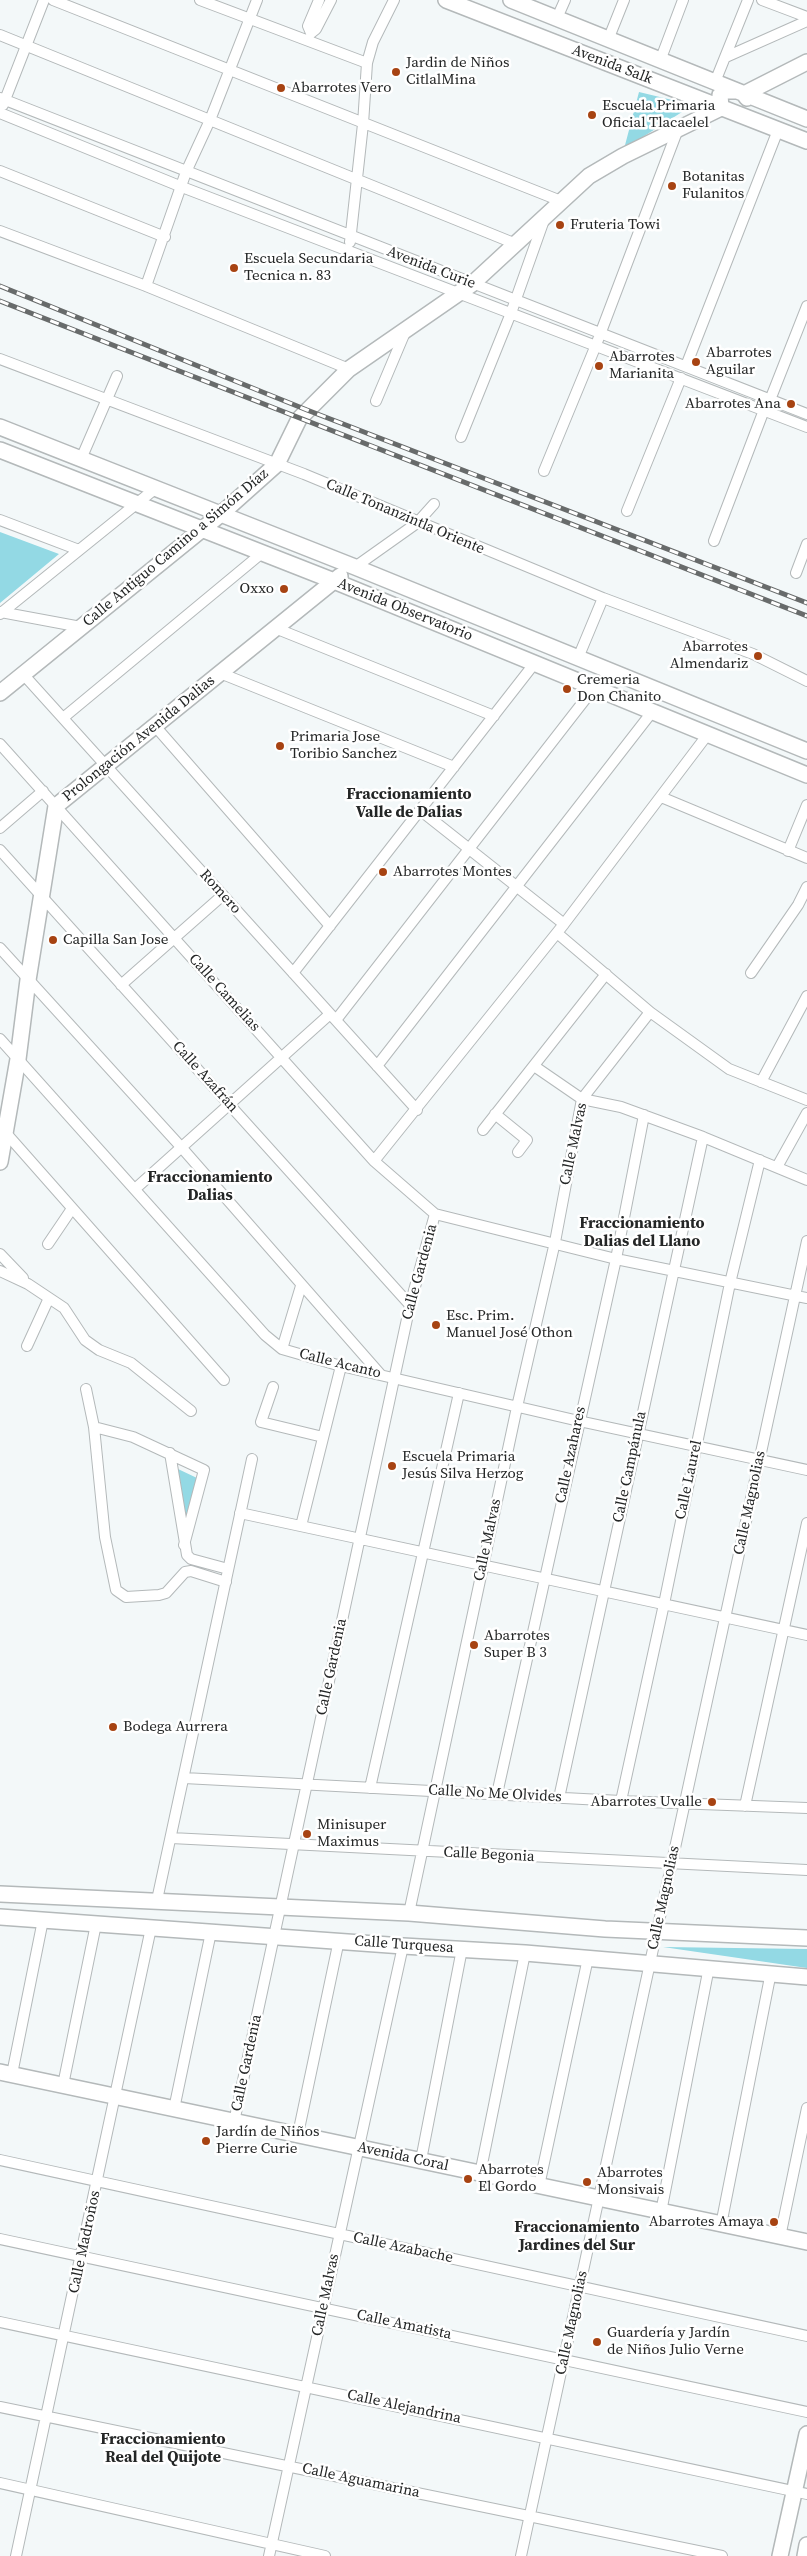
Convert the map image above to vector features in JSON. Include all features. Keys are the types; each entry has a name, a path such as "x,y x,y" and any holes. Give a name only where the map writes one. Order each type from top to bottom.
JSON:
{"street":[{"path":"0,113 3,99 44,0"},
{"path":"53,0 561,201"},
{"path":"200,0 367,63"},
{"path":"146,286 165,237 186,172 210,120 257,0"},
{"path":"319,0 308,26 311,33 316,28 331,0"},
{"path":"347,250 351,237 363,124 367,63 373,42 394,0"},
{"name":"Avenida Salk","path":"446,0 807,141"},
{"name":"Avenida Salk","path":"511,0 807,119"},
{"path":"557,18 565,0"},
{"path":"608,40 624,0"},
{"path":"660,61 683,0"},
{"path":"715,82 748,0"},
{"path":"762,0 807,18"},
{"path":"726,56 807,21"},
{"path":"0,35 516,244"},
{"path":"739,93 748,103 746,109 741,113 728,110 720,95 725,91 739,93 807,62"},
{"name":"Avenida Curie","path":"3,99 351,237 600,332 807,414"},
{"name":"Calle Antiguo Camino a Simón Díaz","path":"0,693 221,514 277,464 299,419 349,368 456,292 472,284 544,220 561,201 589,176 623,156 678,130 728,110"},
{"name":"Avenida Curie","path":"0,113 182,187 596,344 807,427"},
{"path":"544,470 596,344 678,130"},
{"path":"686,366 778,130"},
{"path":"0,171 165,237"},
{"path":"461,437 516,301 544,220"},
{"path":"0,231 146,286 349,368"},
{"path":"770,400 807,306"},
{"path":"376,401 407,327"},
{"name":"Calle Tonanzintla Oriente","path":"0,359 277,464 603,598 753,654 807,681"},
{"path":"82,459 117,376"},
{"path":"626,511 681,378"},
{"path":"714,541 764,410"},
{"name":"Avenida Observatorio","path":"0,427 355,567 807,751"},
{"name":"Avenida Observatorio","path":"0,450 334,581 807,775"},
{"path":"1,613 156,488"},
{"name":"Prolongación Avenida Dalias","path":"0,1162 4,1125 18,1059 28,980 56,806 334,581 417,523 434,504"},
{"path":"0,520 79,550"},
{"path":"796,573 807,544"},
{"path":"63,718 262,553"},
{"path":"578,658 603,598"},
{"path":"1,613 81,627"},
{"path":"275,628 494,716"},
{"path":"294,973 534,664"},
{"path":"220,673 454,767"},
{"name":"Romero","path":"23,674 417,1110"},
{"path":"621,699 629,679"},
{"path":"135,1189 282,1057 333,1017 594,688"},
{"path":"377,1066 652,712"},
{"path":"730,744 737,724"},
{"path":"155,726 330,926"},
{"path":"374,1161 417,1110 557,933 708,734"},
{"name":"Calle Camelias","path":"0,744 374,1161 435,1214"},
{"path":"0,828 43,791"},
{"path":"662,797 807,858"},
{"path":"788,851 807,805"},
{"path":"420,810 564,924"},
{"name":"Calle Azafrán","path":"0,850 410,1305"},
{"path":"751,973 798,905 807,887"},
{"path":"121,985 223,895"},
{"path":"557,933 650,1012 730,1069 807,1100"},
{"path":"0,948 182,1148 381,1375"},
{"path":"483,1130 606,974"},
{"path":"761,1082 807,996"},
{"name":"Calle Malvas","path":"409,1913 517,1406 555,1242 582,1099 650,1012"},
{"name":"Calle Acanto","path":"0,1039 265,1335 282,1349 340,1366 637,1434 807,1470"},
{"path":"534,1066 582,1099 621,1107 644,1115 807,1180"},
{"path":"777,1167 807,1112"},
{"path":"495,1114 527,1140 518,1152"},
{"name":"Calle Azahares","path":"497,1794 616,1259 644,1115"},
{"path":"4,1125 71,1210 224,1380"},
{"name":"Calle Campánula","path":"559,1798 672,1271 703,1137"},
{"name":"Calle Laurel","path":"620,1801 664,1604 730,1283 760,1160"},
{"path":"48,1244 71,1210"},
{"path":"435,1214 555,1242 616,1259 807,1298"},
{"name":"Calle Gardenia","path":"234,2122 410,1305 435,1214"},
{"name":"Calle Magnolias","path":"521,2556 807,1241"},
{"path":"0,1254 28,1284"},
{"path":"0,1271 28,1284 49,1298 71,1316 85,1340 99,1350 131,1363 191,1411"},
{"path":"282,1349 301,1286"},
{"path":"27,1346 49,1298"},
{"path":"301,1526 340,1366"},
{"path":"273,1388 261,1422 323,1437"},
{"path":"86,1389 94,1427 105,1537 116,1590 120,1595 142,1596 166,1593 181,1576 191,1572 226,1582"},
{"path":"370,1788 459,1393"},
{"path":"94,1427 133,1437 204,1470 184,1545"},
{"path":"170,1453 187,1555 191,1559 228,1569"},
{"path":"157,1900 252,1459"},
{"path":"240,1513 807,1635"},
{"path":"745,1806 807,1523"},
{"name":"Calle No Me Olvides","path":"184,1778 620,1801 807,1808"},
{"name":"Calle Begonia","path":"171,1838 671,1865 807,1870"},
{"name":"Calle Turquesa","path":"0,1894 409,1913 657,1931 807,1938"},
{"name":"Calle Turquesa","path":"0,1917 525,1953 771,1972 807,1977"},
{"path":"6,2073 43,1920"},
{"path":"63,2085 96,1924"},
{"name":"Calle Madroños","path":"16,2556 117,2096 151,1928"},
{"path":"174,2109 211,1932"},
{"path":"298,2134 339,1940"},
{"name":"Calle Malvas","path":"269,2556 403,1946"},
{"path":"421,2160 462,1949"},
{"path":"480,2174 525,1953"},
{"path":"539,2186 588,1958"},
{"path":"661,2212 709,1967"},
{"path":"721,2225 771,1972"},
{"name":"Avenida Coral","path":"6,2073 807,2242"},
{"path":"780,2237 807,2108"},
{"name":"Calle Azabache","path":"0,2160 807,2336"},
{"name":"Calle Amatista","path":"0,2239 807,2412"},
{"name":"Calle Alejandrina","path":"0,2322 801,2493"},
{"name":"Calle Aguamarina","path":"0,2407 46,2418 289,2465 722,2556"},
{"path":"780,2556 801,2493 807,2434"},
{"path":"0,2483 325,2556"},
{"path":"805,2556 807,2545"}],"shaded area":[{"path":"639,92 693,105 624,149"},
{"path":"0,532 59,554 0,603"},
{"path":"178,1469 197,1478 186,1518"},
{"path":"663,1947 807,1949 807,1968"}],"railway":[{"path":"0,286 307,410 807,603"},
{"path":"0,301 807,616"}],"place":[{"name":"Jardin de Niños CitlalMina","path":"396,72"},
{"name":"Abarrotes Vero","path":"281,88"},
{"name":"Escuela Primaria Oficial Tlacaelel","path":"592,115"},
{"name":"Botanitas Fulanitos","path":"672,186"},
{"name":"Fruteria Towi","path":"560,225"},
{"name":"Escuela Secundaria Tecnica n. 83","path":"234,268"},
{"name":"Abarrotes Aguilar","path":"696,362"},
{"name":"Abarrotes Marianita","path":"599,366"},
{"name":"Abarrotes Ana","path":"791,404"},
{"name":"Oxxo","path":"284,589"},
{"name":"Abarrotes Almendariz","path":"758,656"},
{"name":"Cremeria Don Chanito","path":"567,689"},
{"name":"Primaria Jose Toribio Sanchez","path":"280,746"},
{"name":"Abarrotes Montes","path":"383,872"},
{"name":"Capilla San Jose","path":"53,940"},
{"name":"Esc. Prim. Manuel José Othon","path":"436,1325"},
{"name":"Escuela Primaria Jesús Silva Herzog","path":"392,1466"},
{"name":"Abarrotes Super B 3","path":"474,1645"},
{"name":"Bodega Aurrera","path":"113,1727"},
{"name":"Abarrotes Uvalle","path":"712,1802"},
{"name":"Minisuper Maximus","path":"307,1834"},
{"name":"Jardín de Niños Pierre Curie","path":"206,2141"},
{"name":"Abarrotes El Gordo","path":"468,2179"},
{"name":"Abarrotes Monsivais","path":"587,2182"},
{"name":"Abarrotes Amaya","path":"774,2222"},
{"name":"Guardería y Jardín de Niños Julio Verne","path":"597,2342"}],"district":[{"name":"Fraccionamiento Valle de Dalias","path":"409,804"},
{"name":"Fraccionamiento Dalias","path":"210,1187"},
{"name":"Fraccionamiento Dalias del Llano","path":"642,1233"},
{"name":"Fraccionamiento Jardines del Sur","path":"577,2237"},
{"name":"Fraccionamiento Real del Quijote","path":"163,2449"}]}
